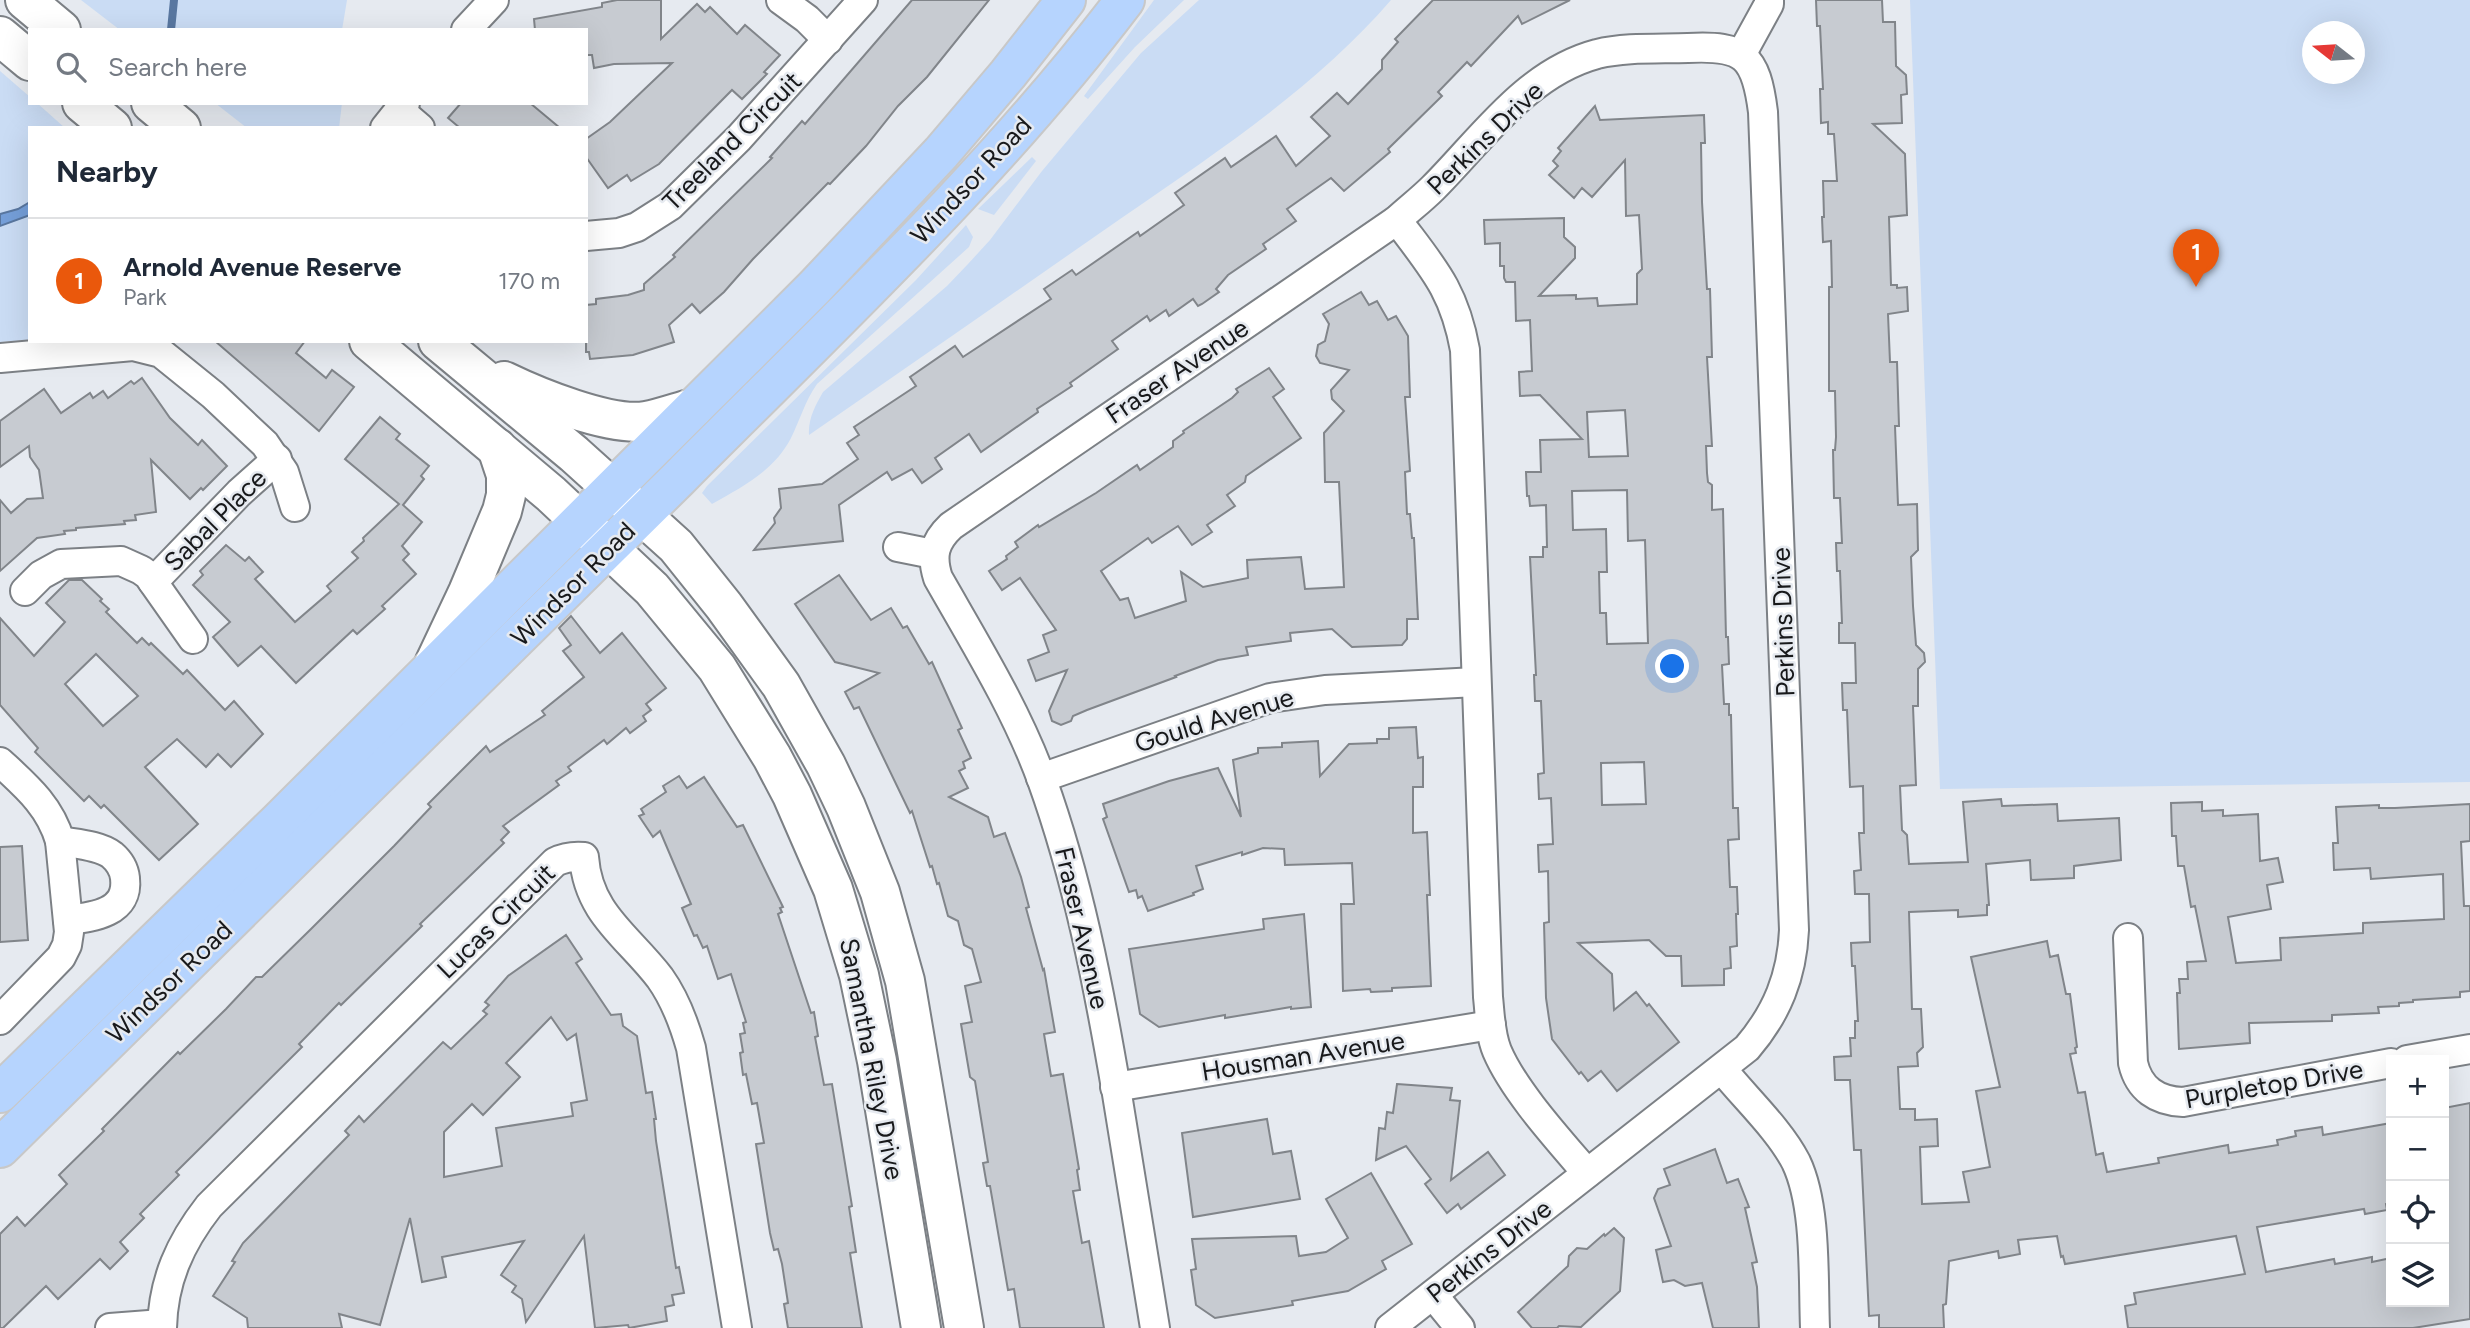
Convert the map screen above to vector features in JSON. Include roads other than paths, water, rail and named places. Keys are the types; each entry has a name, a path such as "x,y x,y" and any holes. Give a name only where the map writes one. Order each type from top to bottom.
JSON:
{"main road":[{"path":"25,0 59,28"},
{"name":"Windsor Road","path":"0,1093 432,669 887,213 983,104 1066,0"},
{"name":"Windsor Road","path":"0,1148 609,548 980,174 1068,72 1125,0"},
{"path":"0,36 28,59"},
{"path":"84,105 110,126"},
{"name":"Samantha Riley Drive","path":"371,343 497,448 652,589 685,626 744,708 792,795 833,889 859,975 869,1017 921,1328"},
{"path":"450,351 541,397 610,418 646,421 693,408"},
{"name":"Samantha Riley Drive","path":"450,351 612,488 676,546 746,635 781,685 826,765 862,844 905,981 964,1328"},
{"path":"432,669 502,511 506,495 506,475 497,448"}],"street":[{"path":"468,28 495,0"},
{"path":"781,0 828,40"},
{"name":"Treeland Circuit","path":"588,236 619,233 638,227 670,206 739,138 863,0"},
{"path":"1741,55 1769,5 1769,0"},
{"name":"Perkins Drive","path":"1390,1328 1747,1048 1774,1009 1790,971 1794,930 1763,112 1756,75 1750,63 1741,55 1725,48 1708,47 1625,50 1597,54 1570,64 1542,80 1510,107 1432,190 1397,220"},
{"path":"1397,220 1426,257 1450,296 1457,312 1465,350 1491,1025 1497,1051 1517,1086 1587,1173"},
{"name":"Fraser Avenue","path":"1155,1328 1086,926 1064,847 1041,778 1002,693 938,578 933,565 933,554 939,538 951,526 1397,220"},
{"path":"0,358 133,346 162,353 213,395 265,444 277,459 291,489 295,507"},
{"name":"Sabal Place","path":"153,582 239,493 277,459"},
{"path":"898,547 933,554"},
{"name":"Sabal Place","path":"25,591 41,576 61,564 109,560 133,565 148,575 193,639"},
{"name":"Gould Avenue","path":"1041,778 1270,698 1325,690 1476,682"},
{"path":"0,762 42,802 51,817 60,841 68,920 67,945 61,957 0,1020"},
{"path":"60,841 103,850 112,855 119,862 125,882 124,894 109,912 68,920"},
{"name":"Lucas Circuit","path":"162,1326 167,1282 174,1261 184,1241 209,1206 555,862 575,856 584,857 588,883 604,916 660,978 686,1029 737,1328"},
{"name":"Purpletop Drive","path":"2128,939 2133,1063 2142,1084 2160,1099 2183,1102 2386,1064"},
{"name":"Housman Avenue","path":"1115,1087 1491,1025"},
{"path":"2436,1055 2470,1049"},
{"path":"1722,1069 1786,1145 1805,1186 1810,1212 1815,1328"},
{"path":"1433,1295 1460,1328"},
{"path":"110,1328 162,1326"}],"water":[{"path":"28,203 28,216 0,226 0,214"}],"waterway":[{"path":"171,28 174,0"}],"place":[{"name":"Arnold Avenue Reserve","path":"2196,287"}]}
